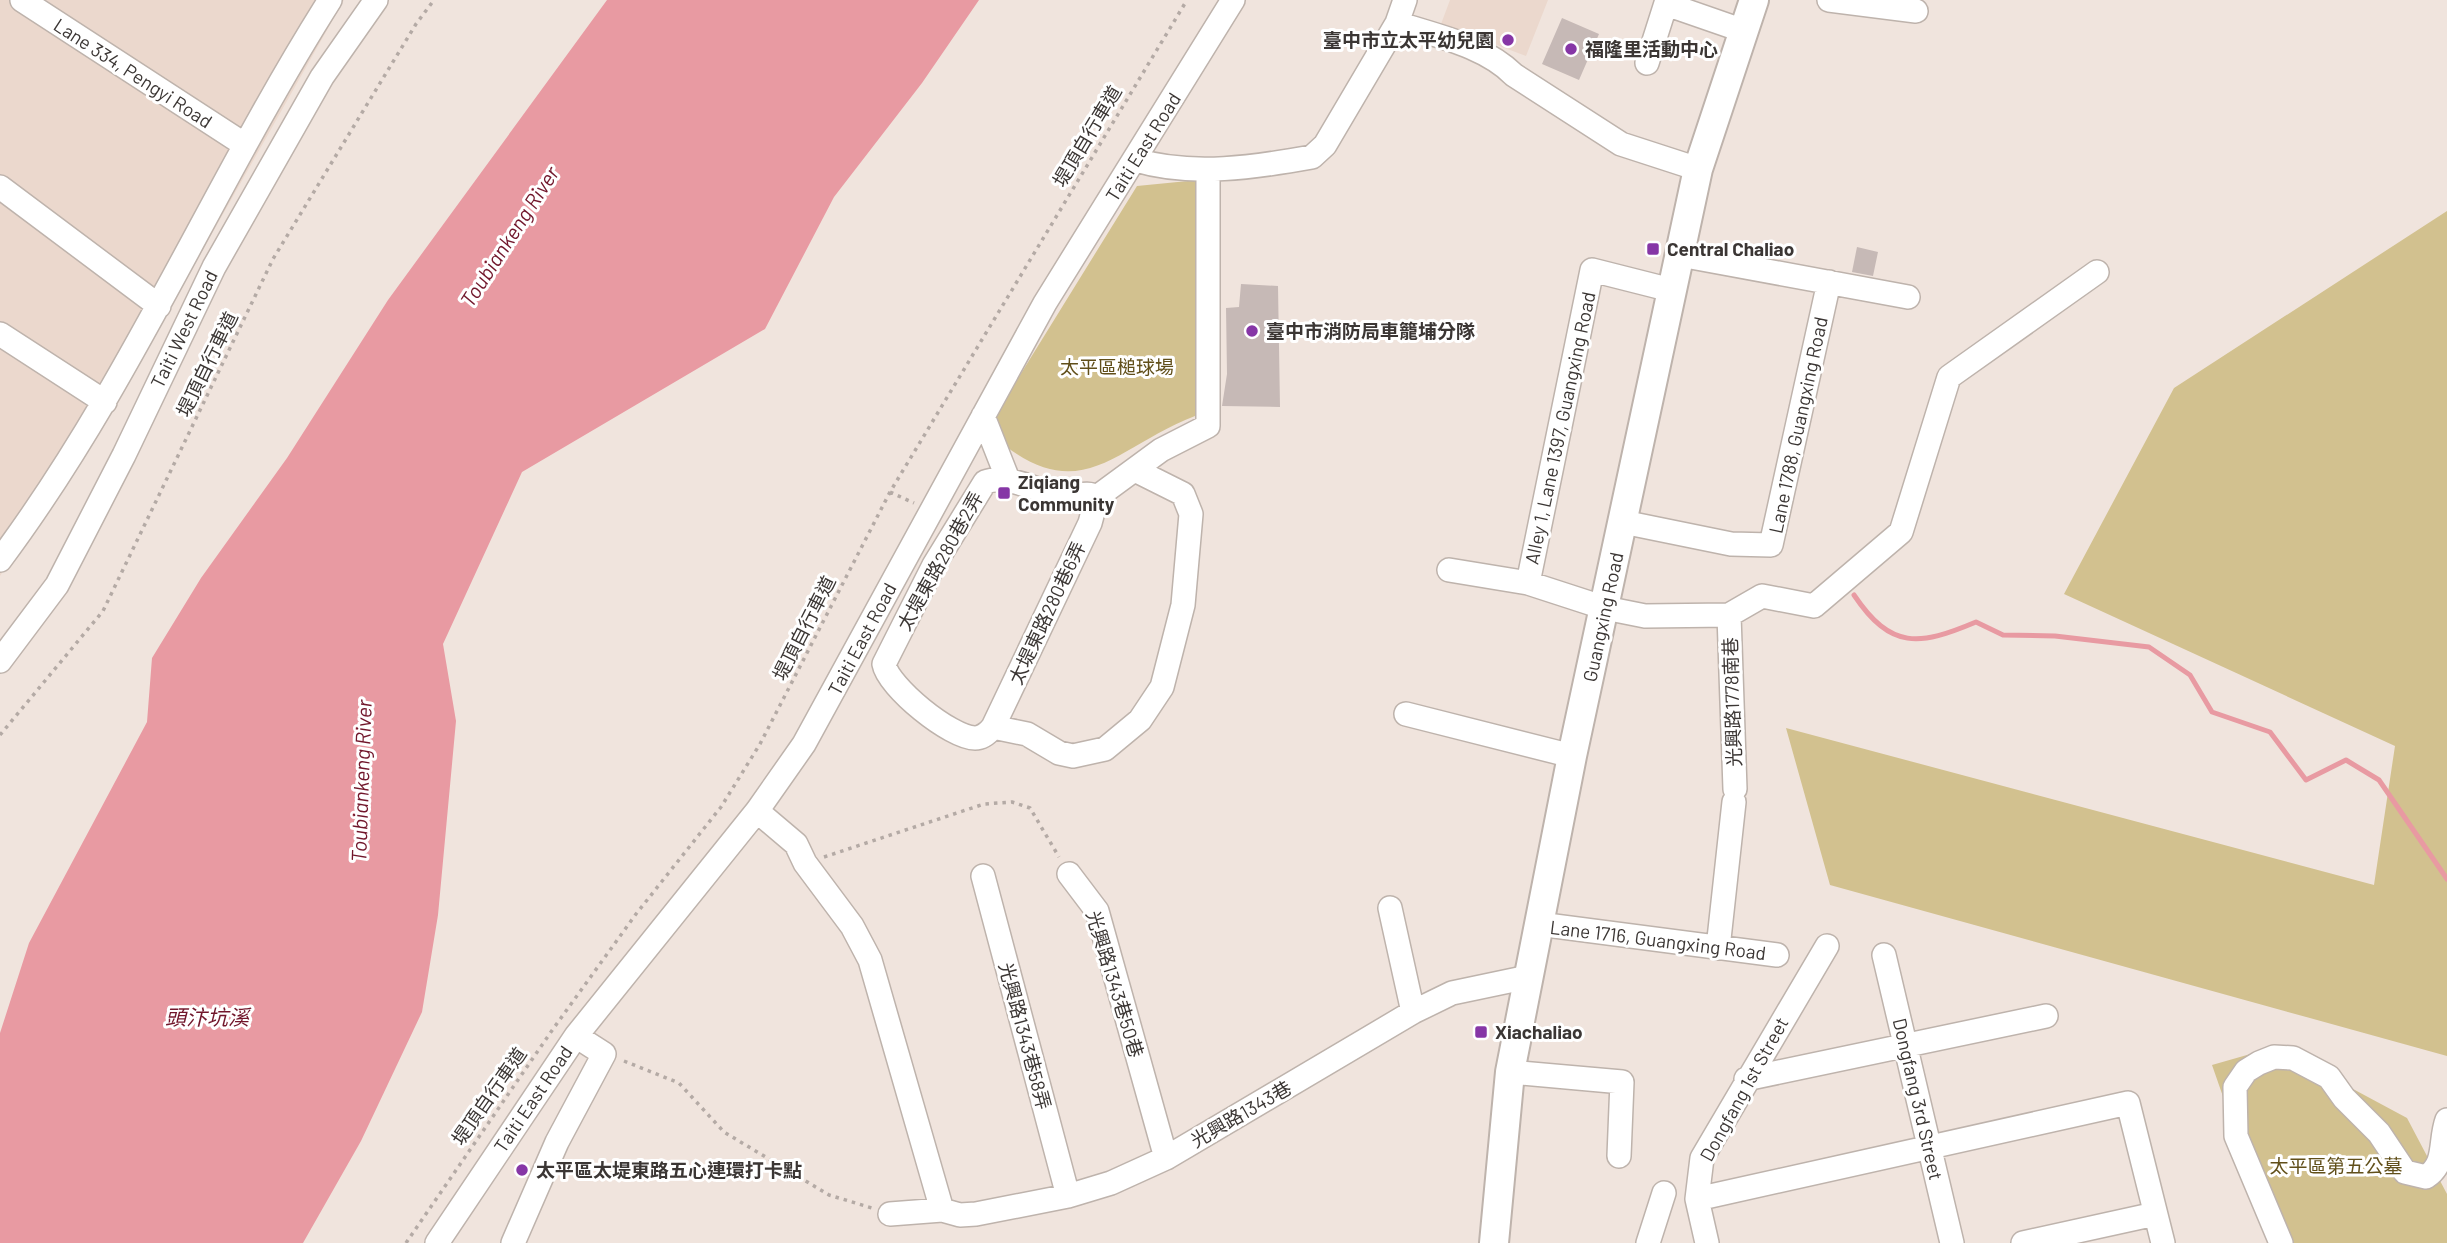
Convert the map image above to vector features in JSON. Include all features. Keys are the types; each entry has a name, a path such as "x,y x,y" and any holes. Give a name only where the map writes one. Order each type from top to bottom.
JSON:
{"main road":[{"name":"Guangxing Road","path":"1494,1243 1510,1072 1572,756 1698,169 1754,0"}],"street":[{"name":"Lane 334, Pengyi Road","path":"22,0 245,145"},
{"name":"Taiti West Road","path":"0,660 57,584 232,233 315,88 376,0"},
{"name":"Taiti East Road","path":"437,1243 576,1036 757,811 804,744 931,510 986,424 1045,303 1233,0"},
{"path":"1136,160 1151,165 1208,170 1312,157 1325,145 1397,23 1405,0"},
{"path":"1839,1 1916,11"},
{"path":"1647,63 1667,2 1744,31"},
{"path":"0,560 8,532 85,436 105,402 321,3"},
{"path":"1397,23 1473,48 1501,62 1514,75 1621,144 1698,169"},
{"path":"986,424 1009,482 1065,496 1092,494 1097,497 1161,450 1208,426 1208,170"},
{"path":"0,187 159,306"},
{"path":"1680,255 1908,297"},
{"name":"Alley 1, Lane 1397, Guangxing Road","path":"1528,583 1592,270 1671,290"},
{"path":"1449,570 1528,583 1605,608 1644,616 1728,615 1762,596 1814,606 1901,532 1949,377 2097,272"},
{"name":"Lane 1788, Guangxing Road","path":"1623,522 1731,544 1771,545 1829,282"},
{"path":"0,334 105,402"},
{"path":"993,727 1027,734 1059,753 1092,754 1105,749 1140,720 1161,687 1172,650 1188,568 1191,514 1183,494 1135,470"},
{"name":"太堤東路280巷2弄","path":"993,727 988,734 975,738 946,729 892,682 884,664 934,565 985,482 996,477 1009,482"},
{"name":"太堤東路280巷6弄","path":"993,727 1090,523 1097,497"},
{"name":"光興路1778南巷","path":"1718,948 1734,795 1728,615"},
{"path":"1406,714 1572,756"},
{"path":"757,811 796,844 805,863 852,926 870,960 942,1210"},
{"name":"光興路1343巷50巷","path":"1069,874 1097,911 1166,1158"},
{"name":"光興路1343巷58弄","path":"983,876 1068,1196"},
{"path":"1390,908 1413,1013"},
{"name":"Lane 1716, Guangxing Road","path":"1539,924 1777,955"},
{"name":"Dongfang 1st Street","path":"1707,1243 1697,1199 1702,1158 1746,1079 1827,946"},
{"name":"Dongfang 3rd Street","path":"1884,955 1952,1243"},
{"name":"光興路1343巷","path":"890,1214 942,1210 975,1214 1068,1196 1111,1183 1166,1158 1413,1013 1452,993 1528,977"},
{"path":"1746,1079 2046,1016"},
{"path":"513,1243 557,1142 604,1054 576,1036"},
{"path":"2281,1243 2236,1136 2235,1087 2246,1071 2274,1057 2293,1058 2329,1077 2344,1098 2379,1133 2405,1172 2426,1177 2437,1171 2442,1161 2447,1120"},
{"path":"1510,1072 1622,1082 1619,1156"},
{"path":"1697,1199 2128,1104 2163,1243"},
{"path":"1648,1243 1664,1193"},
{"path":"2023,1243 2155,1214"}],"path":[{"name":"堤頂自行車道","path":"0,735 103,611 274,260 416,24 434,0"},
{"name":"堤頂自行車道","path":"407,1243 458,1164 560,1018 721,807 761,744 890,492 1187,0"},
{"path":"890,492 931,510"},
{"path":"805,863 984,804 1012,802 1030,808 1069,874"},
{"path":"604,1054 678,1083 723,1132 829,1195 890,1214"}],"shaded area":[{"path":"0,0 344,0 123,391 0,576"},
{"name":"臺中市立太平幼兒園","path":"1450,0 1548,0 1526,56 1441,24"}],"green space":[{"name":"太平區槌球場","path":"1198,180 1195,416 1097,466 1074,471 1051,469 1024,459 994,437 994,417 1137,186"},
{"path":"2447,211 2447,1056 1830,885 1786,728 2374,885 2395,746 2064,594 2174,388"},
{"name":"太平區第五公墓","path":"2275,1047 2407,1118 2447,1194 2447,1243 2274,1243 2212,1065"}],"water":[{"name":"頭汴坑溪","path":"607,0 979,0 922,83 834,197 765,329 522,472 443,644 456,721 438,915 422,1012 361,1141 303,1243 0,1243 0,1033 29,943 147,722 152,658 201,578 287,458 388,300"}],"building":[{"name":"福隆里活動中心","path":"1562,18 1599,34 1579,80 1542,64"},
{"path":"1857,247 1878,252 1873,276 1852,272"},
{"name":"臺中市消防局車籠埔分隊","path":"1241,284 1278,286 1280,407 1222,406 1227,374 1226,308 1239,307"}],"waterway":[{"path":"1854,595 1881,626 1908,638 1938,636 1976,622 2003,635 2055,636 2149,647 2190,675 2212,712 2270,732 2306,780 2346,760 2379,780 2447,879"}],"place":[{"name":"臺中市立太平幼兒園","path":"1508,40"},
{"name":"福隆里活動中心","path":"1571,49"},
{"name":"Central Chaliao","path":"1653,249"},
{"name":"臺中市消防局車籠埔分隊","path":"1252,331"},
{"name":"Ziqiang Community","path":"1004,493"},
{"name":"Xiachaliao","path":"1481,1032"},
{"name":"太平區太堤東路五心連環打卡點","path":"522,1170"}],"water label":[{"name":"Toubiankeng River","path":"510,237"},
{"name":"Toubiankeng River","path":"362,781"}]}
